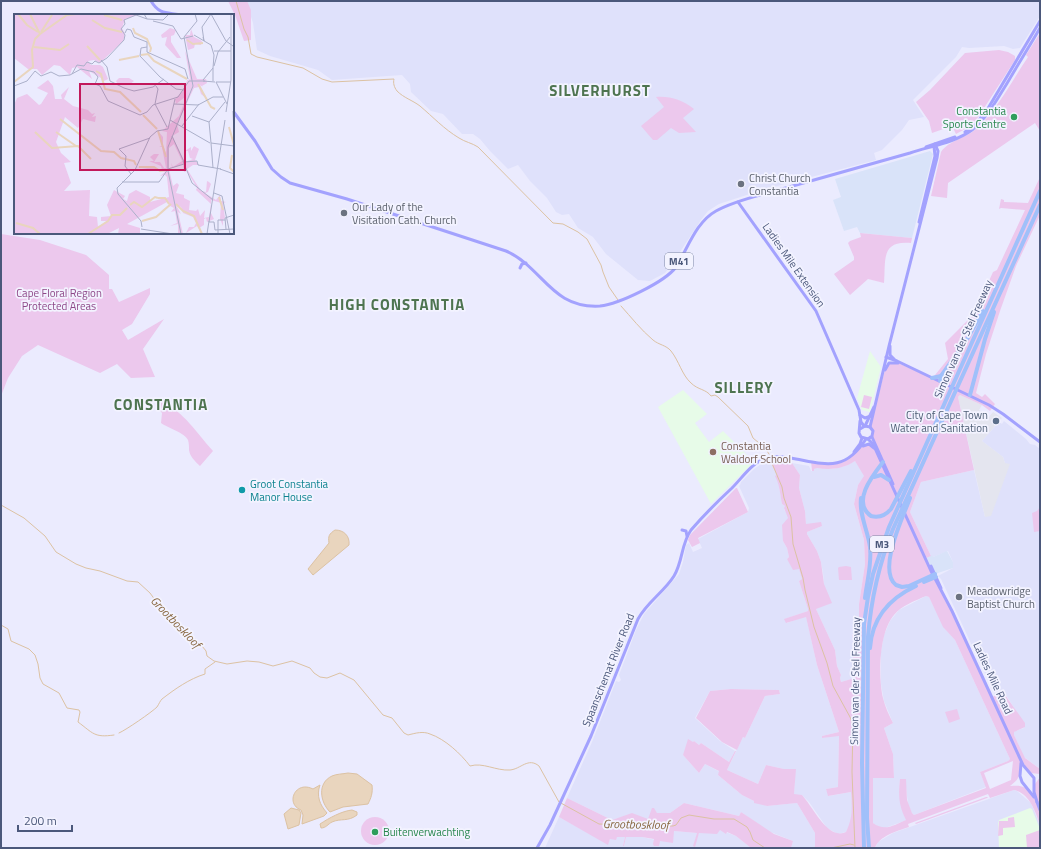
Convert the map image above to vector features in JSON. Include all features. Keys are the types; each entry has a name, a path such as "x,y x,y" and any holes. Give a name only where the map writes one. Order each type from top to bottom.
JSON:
{"highway":[{"name":"Simon van der Stel Freeway","path":"864,848 862,757 864,624 870,584 880,549 889,527 1040,191"},
{"name":"Simon van der Stel Freeway","path":"869,848 867,818 869,622 877,576 893,529 1040,205"},
{"path":"940,381 941,376 971,333 1006,264"},
{"path":"970,396 986,335 1012,267"},
{"path":"932,378 941,376"},
{"path":"882,462 871,479 863,499 864,506 868,514 878,517 887,513 894,506 931,431"},
{"path":"864,624 864,603 870,555 869,541 860,509 860,498 865,484 882,462"},
{"path":"923,464 893,546 889,560 889,572 892,581 896,586 902,587 909,586 934,576"},
{"path":"871,479 880,475 889,480"},
{"path":"868,696 871,640 873,630 880,615 888,604 899,595 934,576"}],"main road":[{"path":"151,1 155,7 167,14"},
{"name":"M41","path":"913,152 927,149 965,132 975,125 982,117 1040,21"},
{"name":"M41","path":"234,112 256,141 272,169 290,183 347,199 506,251 515,255 526,263 550,287 564,298 592,306 605,305 616,303 667,276 675,268 706,219 716,211 738,202 913,152 966,134 984,119 1040,28"},
{"path":"936,157 941,148 952,140"},
{"path":"885,370 890,342 938,151 935,145"},
{"path":"927,149 933,150 936,157"},
{"name":"Ladies Mile Extension","path":"738,202 816,311 858,407 861,422 865,426"},
{"path":"520,268 522,264 526,263"},
{"path":"890,342 890,355 898,362"},
{"path":"875,405 865,426 860,429 859,433 862,438 867,439 872,437 873,432 870,427 890,346"},
{"path":"887,359 898,362 990,405 1040,442"},
{"path":"881,380 889,363 898,362"},
{"name":"Ladies Mile Extension","path":"858,407 860,429"},
{"path":"860,415 865,418 871,416"},
{"path":"865,426 870,427"},
{"name":"Ladies Mile Road","path":"872,437 896,494"},
{"path":"853,455 862,438"},
{"name":"Ladies Mile Road","path":"867,439 873,444 882,462 934,576 1020,758 1028,771"},
{"name":"Spaanschemat River Road","path":"537,848 548,830 561,803 606,701 636,623 645,608 673,578 680,564 683,545 687,536 698,522 754,465 763,459 782,456 833,464 844,461 853,455 867,439"},
{"path":"859,449 865,444 869,444 876,451"},
{"path":"682,530 686,531 687,536"},
{"name":"Ladies Mile Road","path":"1020,758 1022,766 1020,774"},
{"path":"1037,802 1032,792 1022,782 1020,774 1024,771 1028,771 1034,778 1034,792 1040,810"},
{"path":"1028,788 1032,788 1034,786"}],"shaded area":[{"path":"246,1 1040,1 1040,16 1020,48 1013,49 1004,46 962,47 956,57 913,100 924,117 909,120 902,130 882,150 874,153 876,160 762,190 719,204 708,211 665,273 650,281 638,280 606,254 593,237 578,228 569,214 562,215 556,212 547,198 530,181 518,165 508,169 480,139 473,134 462,134 443,114 431,111 411,92 410,84 402,75 332,80 318,70 270,56 257,50 253,23"},
{"path":"930,151 933,154 912,238 860,233 857,227 844,231 833,200 841,197 835,179"},
{"path":"870,351 881,367 870,412 862,410 857,398"},
{"name":"Constantia Waldorf School","path":"683,390 707,414 695,423 709,442 723,431 754,462 711,504 658,407"},
{"path":"960,395 982,405 979,410 989,417 993,412 1002,418 982,441 1003,457 1005,463 1010,464 991,516 985,517 958,397"},
{"path":"1004,421 1030,444 1035,445 1040,449 1040,769 1024,757 1013,733 1024,728 1025,725 1004,692 995,695 941,579 938,576 953,568 953,562 948,551 933,557 931,556 910,512 921,482 974,470 985,517 1005,463 1003,457 982,441 999,422 1002,424"},
{"path":"770,461 777,475 782,504 785,506 784,509 789,518 783,541 787,548 789,557 787,559 799,568 802,579 799,581 808,609 808,611 785,619 787,623 806,616 817,665 839,732 822,736 822,738 839,735 838,787 826,789 829,796 851,792 853,814 851,823 846,832 838,834 827,828 809,802 802,795 794,795 795,769 784,769 766,765 758,784 727,770 743,737 745,738 765,696 780,694 779,690 731,689 710,691 695,718 720,741 735,751 729,762 701,743 699,745 694,741 683,755 699,773 705,764 720,772 718,775 742,795 754,801 767,806 797,803 815,833 814,848 791,848 793,841 768,831 741,812 739,816 684,803 670,813 657,813 655,811 648,819 618,818 612,820 567,798 592,742 616,681 619,682 621,680 619,675 636,630 644,614 679,574 686,545 689,543 693,552 702,548 698,539 748,512 749,508 739,486 754,469 763,463"},
{"path":"855,461 865,476 858,485 854,504 864,540 865,564 859,604 859,634 852,635 854,641 853,661 855,664 856,678 841,682 841,675 837,666 835,650 816,609 824,584 823,573 817,551 807,532 822,526 806,524 805,511 799,488 800,475 792,463 809,466 811,471 814,471 816,468 833,469 845,466"},
{"path":"335,530 346,534 349,545 313,575 308,569 329,543 329,535"},
{"path":"947,551 953,562 953,568 935,574 926,558 932,555 933,557"},
{"path":"926,596 929,597 945,629 955,640 1010,759 980,772 986,787 914,815 908,804 906,787 900,779 899,794 904,815 907,820 885,828 879,827 873,823 873,777 894,777 893,754 884,728 893,723 884,701 881,684 881,652 884,635 890,621 899,610"},
{"path":"348,773 357,774 372,785 372,793 369,802 368,804 343,807 330,812 322,798 322,788 324,783 332,776"},
{"path":"320,785 318,793 319,800 327,813 324,816 302,824 303,815 301,810 296,807 294,803 294,794 301,788 307,787 313,789"},
{"path":"1014,790 1031,803 1040,825 1040,848 875,848 878,842 893,833"},
{"path":"291,808 299,810 301,813 299,825 288,829 284,814"},
{"path":"1030,808 1032,809 1040,829 1040,848 999,848 999,820"},
{"path":"352,810 357,812 357,815 348,819 332,822 326,827 321,828 320,824 327,819 340,813"},
{"path":"559,817 608,844 610,839 617,837 625,837 623,846 626,837 642,837 660,841 674,831 697,833 694,846 699,833 720,830 736,836 751,848 545,848"}],"green space":[{"path":"228,1 247,1 251,10 251,40 244,41 235,15"},
{"name":"Constantia Sports Centre","path":"1040,33 1040,131 1035,123 948,183 947,198 931,196 941,152 953,142 973,131 984,121 1028,57 1026,55"},
{"path":"999,50 1008,52 1015,56 1015,60 977,119 967,128 956,134 952,126 932,133 929,121 916,102 930,90 965,53"},
{"path":"656,97 676,99 694,109 683,118 696,132 679,133 671,128 657,140 653,140 641,126 664,107"},
{"path":"1040,177 1040,215 1016,266 986,354 976,393 982,397 985,394 995,404 990,411 982,405 960,395 958,397 974,470 921,482 910,512 931,556 926,558 992,697 1003,692 1025,723 1025,727 1014,732 1014,735 1025,758 1040,769 1040,774 1030,773 1021,760 1018,778 1010,786 1023,787 1033,794 1035,784 1040,777 1040,825 1034,809 1028,799 1020,792 1014,790 990,798 988,794 908,824 909,827 884,837 875,848 814,848 815,833 797,803 767,806 754,803 754,801 742,795 718,775 719,771 705,764 699,773 683,755 688,739 699,745 701,743 729,762 736,751 727,770 758,784 766,765 784,769 796,769 794,794 802,795 822,823 832,831 837,833 846,832 852,812 851,792 828,796 826,789 838,787 839,736 822,738 822,736 839,732 817,665 806,617 786,623 784,619 808,611 808,609 799,581 802,579 799,569 793,570 787,559 789,557 787,548 783,541 782,525 788,518 784,508 785,506 782,504 779,486 775,476 777,475 770,461 792,463 800,475 799,488 805,511 806,524 821,522 822,526 807,532 807,534 817,551 821,562 824,584 832,603 816,609 835,650 837,666 841,675 841,682 855,678 855,664 853,661 854,641 852,635 859,634 859,604 865,564 864,540 854,504 858,485 864,476 855,461 841,467 832,469 817,468 812,471 811,461 837,464 847,459 857,450 870,445 876,451 911,525 872,437 873,434 870,427 885,370 888,364 898,363 932,378 935,375 948,359 945,343 974,314 993,272 997,270 1025,210 999,209 1001,199 1004,200 1004,202 1028,203","holes":["926,596 929,597 943,627 955,640 1010,759 980,772 986,788 914,815 907,800 906,779 900,779 900,801 906,820 890,827 877,826 873,823 873,778 894,778 893,754 884,728 893,723 885,705 880,678 881,655 885,632 889,623 897,612 905,606","1013,761 1011,780 990,789 984,773"]},
{"path":"860,233 912,238 911,243 901,243 894,245 889,249 885,260 884,283 868,279 850,295 834,274 854,260 848,243 861,237"},
{"name":"Cape Floral Region Protected Areas","path":"1,234 40,240 86,255 109,275 109,289 112,289 119,302 150,288 150,294 132,324 122,330 128,340 164,319 143,349 155,377 131,378 117,364 100,373 38,345 22,356 8,378 1,396"},
{"path":"864,395 872,397 869,409 861,407"},
{"path":"161,401 177,411 196,430 213,451 200,466 190,455 186,437 161,423 162,413 157,407"},
{"path":"736,488 748,512 698,538 700,543 692,547 688,540 690,535"},
{"path":"1040,507 1040,531 1034,532 1032,513 1037,511"},
{"path":"846,566 851,567 852,580 839,580 838,568"},
{"path":"731,689 779,690 780,694 765,696 745,738 743,737 737,750 722,742 696,718 710,691"},
{"path":"957,709 960,719 949,723 945,712"},
{"path":"988,797 916,824 915,823"},
{"path":"567,798 612,820 632,813 648,819 652,808 654,808 657,813 670,813 684,803 739,816 741,812 774,834 793,841 791,848 751,848 736,836 727,832 726,834 720,830 717,834 699,833 695,847 693,846 697,833 674,831 673,843 660,841 659,846 654,846 654,839 642,837 626,837 623,846 625,837 617,837 616,840 610,839 608,845 559,817"},
{"name":"Buitenverwachting","path":"375,817 385,821 389,831 385,841 375,845 365,841 361,831 365,821"},
{"path":"1014,817 1015,827 1003,828 1003,835 998,836 999,821 1008,821 1008,818"},
{"path":"1040,830 1040,848 1027,848 1026,835"}],"waterway":[{"path":"236,1 244,29 248,37 251,54 257,57 303,68 322,79 332,82 394,79 394,85 397,91 420,106 443,127 461,139 478,147 553,223 563,224 587,239 601,265 609,287 618,300"},
{"path":"621,306 640,328 655,342 667,347 671,351 688,380 711,396 715,395 718,397 748,426 753,438 765,448 769,454"},
{"path":"771,461 782,487 784,498 791,517 793,544 803,578 814,627 827,663 833,686 853,725 852,772 855,848"},
{"name":"Grootboskloof","path":"1,505 24,518 45,536 56,552 76,564 127,581 138,582 186,633 198,641 206,651 207,656 214,661 227,664 247,661 259,662 273,666 292,661 310,668 320,677 327,678 340,673 354,680 383,715 392,718 404,733 408,735 427,733 436,736 452,747 470,766 480,765 505,770 514,769 528,763 539,766 559,802 599,824 673,826 676,825 681,818 689,815 714,819 734,819 747,827 753,840 765,848"},
{"path":"1,625 8,629 11,641 29,649 35,655 40,678 43,684 59,693 67,708 79,710 78,722 94,734 102,736 114,735"},
{"path":"119,733 150,713 157,707 162,699 177,688 188,681 205,674 205,669 215,662"},
{"name":"Grootboskloof","path":"831,848 850,844 854,845"}],"place":[{"name":"Constantia Sports Centre","path":"1014,117"},
{"name":"Christ Church Constantia","path":"741,184"},
{"name":"Our Lady of the Visitation Cath. Church","path":"344,213"},
{"name":"City of Cape Town Water and Sanitation","path":"996,421"},
{"name":"Constantia Waldorf School","path":"713,452"},
{"name":"Groot Constantia Manor House","path":"242,490"},
{"name":"Meadowridge Baptist Church","path":"959,597"},
{"name":"Buitenverwachting","path":"375,832"}],"district":[{"name":"SILVERHURST","path":"600,90"},
{"name":"HIGH CONSTANTIA","path":"397,304"},
{"name":"SILLERY","path":"744,387"},
{"name":"CONSTANTIA","path":"161,404"}]}
